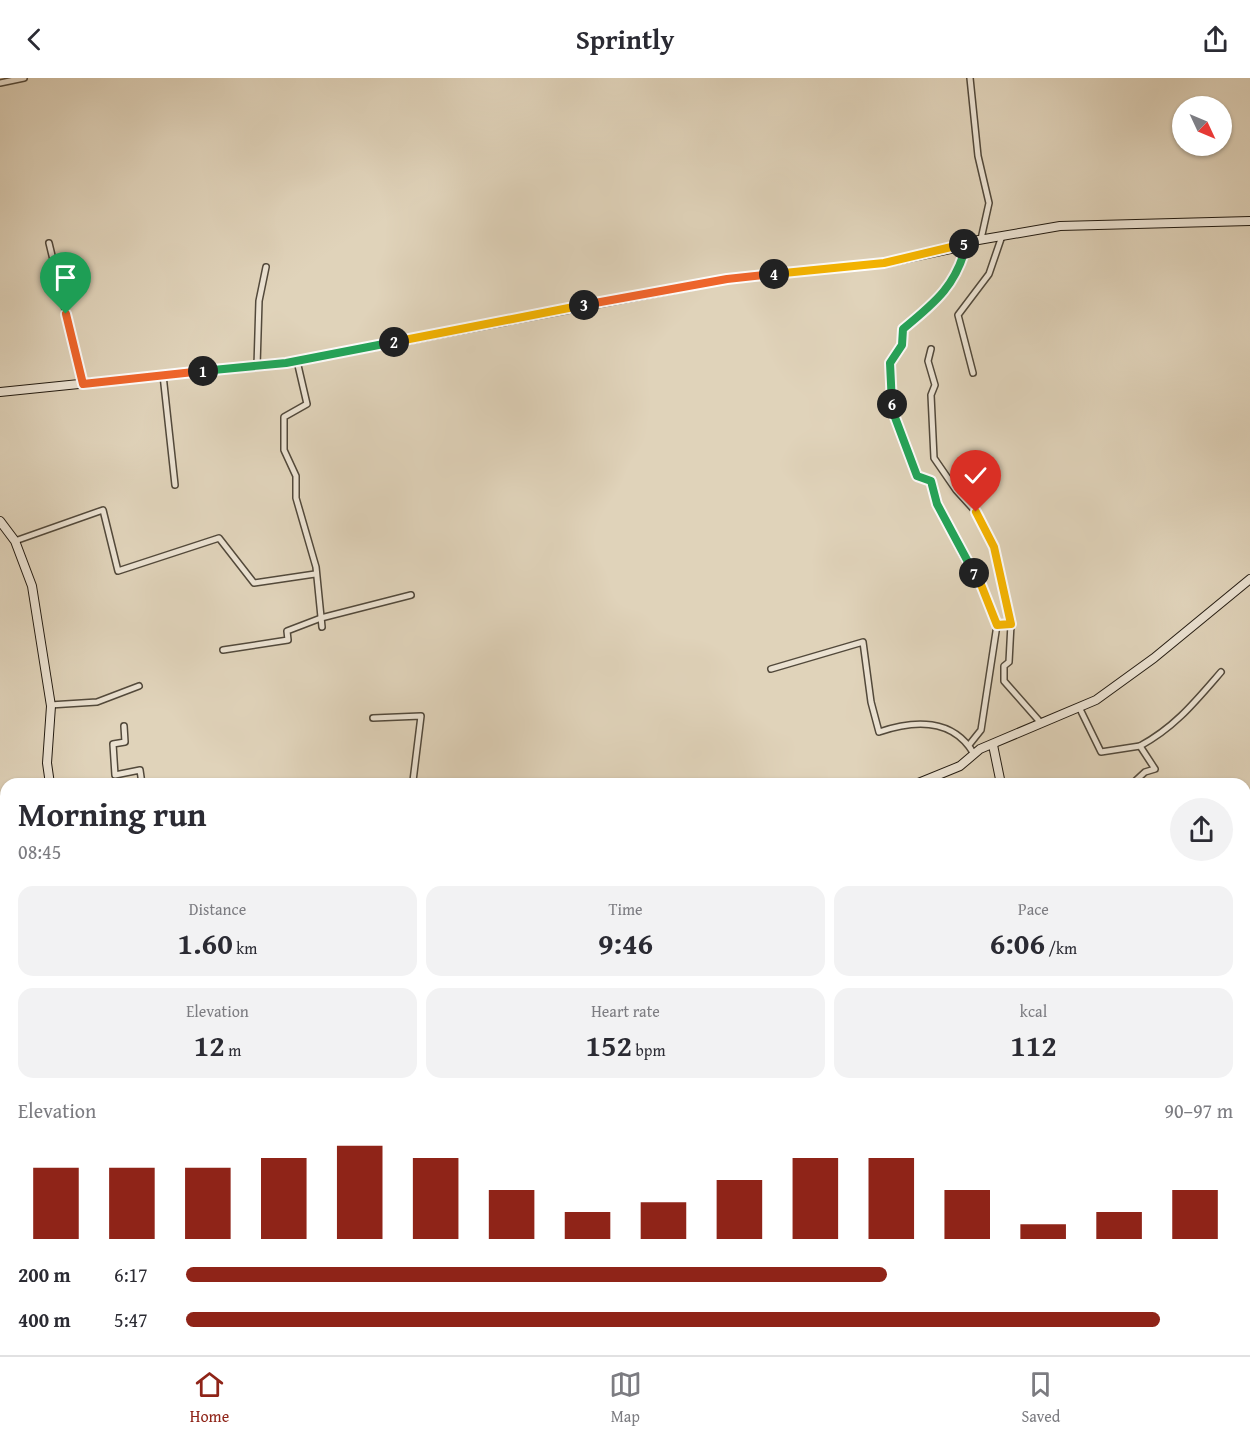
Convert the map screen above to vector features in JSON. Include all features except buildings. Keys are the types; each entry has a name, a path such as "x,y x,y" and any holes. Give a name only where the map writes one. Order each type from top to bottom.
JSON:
{"street":[{"path":"0,83 24,78"},
{"path":"970,78 978,156 989,203 981,239"},
{"path":"0,392 297,360 727,279 884,263 960,247 967,242 981,239 1060,226 1250,221"},
{"path":"973,373 958,315 989,274 1002,236"},
{"path":"967,242 962,265 950,286 934,304 903,329 902,345 890,363 893,412 917,476 931,481 937,504 968,566 980,582 997,625 981,730 969,745"},
{"path":"50,243 83,384"},
{"path":"257,366 259,301 266,267"},
{"path":"932,349 928,361 935,385 931,395 934,458 956,490 976,512 994,547 1011,624 1009,662 1004,666 1004,681 1041,723"},
{"path":"297,360 307,404 284,417 284,450 296,476 296,498 316,567 322,627"},
{"path":"163,375 175,485"},
{"path":"15,541 103,510 118,571 219,538 254,583 315,574"},
{"path":"0,521 15,541 32,586 50,705 47,764 49,778"},
{"path":"931,778 960,766 977,752 1096,700 1154,658 1250,579"},
{"path":"223,651 288,640 287,632 321,618 411,595"},
{"path":"997,625 1011,624"},
{"path":"771,669 863,642 871,702 879,732 901,725 921,723 948,728 977,752"},
{"path":"1079,707 1101,752 1140,746 1164,733 1180,719 1221,672"},
{"path":"50,705 98,702 140,686"},
{"path":"373,718 421,716 413,778"},
{"path":"124,726 125,742 113,744 115,775 140,770 141,778"},
{"path":"993,745 1000,778"},
{"path":"1138,778 1145,772 1155,769 1140,746"}],"route":[{"path":"66,314 83,384 286,363 727,279 884,263 960,247 967,242 962,265 950,286 934,304 903,329 902,345 890,363 893,412 917,476 931,481 937,504 968,566 980,582 997,625 1011,624 994,547 976,512"}]}
